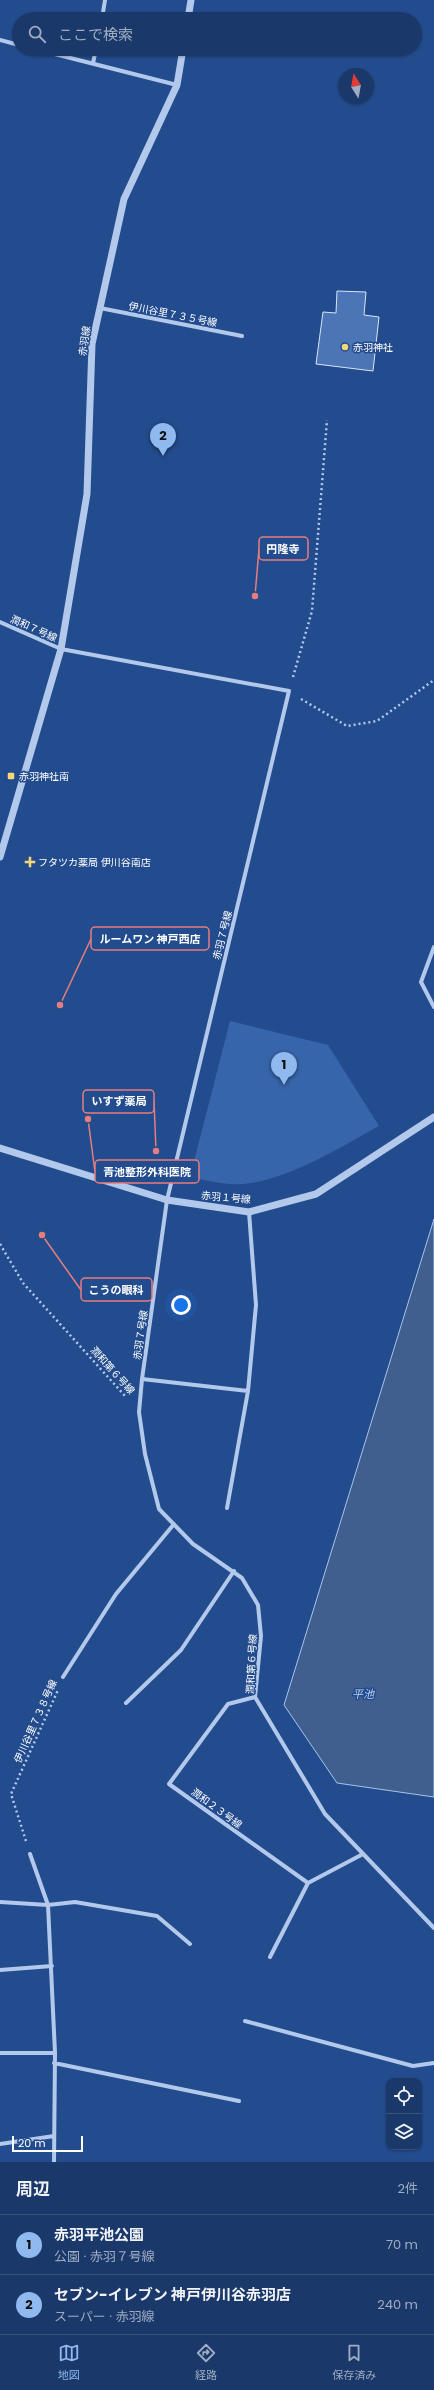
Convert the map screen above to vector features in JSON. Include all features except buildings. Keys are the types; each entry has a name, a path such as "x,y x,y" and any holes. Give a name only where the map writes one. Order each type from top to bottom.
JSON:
{"street":[{"path":"103,12 105,0"},
{"path":"189,12 191,0"},
{"path":"0,40 12,43"},
{"path":"64,56 177,84"},
{"path":"93,63 94,56"},
{"name":"赤羽線","path":"0,857 61,649 86,494 92,344 124,199 177,84 182,56"},
{"name":"伊川谷里７３５号線","path":"100,308 242,336"},
{"name":"潤和７号線","path":"0,622 61,649"},
{"path":"61,649 289,691"},
{"name":"赤羽７号線","path":"139,1412 142,1379 167,1200 289,691"},
{"path":"434,947 421,982 434,1007"},
{"name":"赤羽１号線","path":"0,1148 167,1200 249,1212 316,1194 434,1116"},
{"path":"227,1508 248,1391 256,1305 249,1212"},
{"path":"142,1379 248,1391"},
{"name":"潤和第６号線","path":"139,1412 145,1454 159,1509 192,1544 234,1571 242,1578 258,1605 261,1636 255,1697 325,1814 434,1928"},
{"name":"伊川谷里７３８号線","path":"63,1677 116,1594 174,1524"},
{"path":"126,1703 181,1650 234,1571"},
{"name":"潤和２３号線","path":"255,1697 228,1704 169,1784 308,1884"},
{"path":"30,1854 48,1905 55,2053 54,2162"},
{"path":"270,1957 308,1884 363,1854"},
{"path":"0,1902 48,1905 75,1902 157,1916 190,1944"},
{"path":"0,1970 52,1966"},
{"path":"245,2021 413,2066 434,2063"},
{"path":"0,2053 55,2053"},
{"path":"54,2063 239,2100"},
{"path":"0,2144 54,2136"}],"path":[{"path":"327,420 312,611 289,691 347,726 377,721 434,680"},
{"name":"潤和第６号線","path":"0,1244 24,1283 139,1412"},
{"name":"伊川谷里７３８号線","path":"30,1854 11,1794 63,1677"}],"shaded area":[{"path":"230,1021 328,1045 379,1126 317,1160 285,1174 268,1179 251,1183 236,1184 220,1183 190,1177"}],"water":[{"name":"平池","path":"434,1219 434,1797 337,1783 284,1705"}],"place":[{"name":"赤羽神社","path":"345,347"},
{"name":"セブン-イレブン 神戸伊川谷赤羽店","path":"163,456"},
{"name":"円隆寺","path":"255,596"},
{"name":"赤羽神社南","path":"11,776"},
{"name":"フタツカ薬局 伊川谷南店","path":"30,862"},
{"name":"ルームワン 神戸西店","path":"60,1005"},
{"name":"赤羽平池公園","path":"284,1085"},
{"name":"青池整形外科医院","path":"88,1119"},
{"name":"いすず薬局","path":"156,1151"},
{"name":"こうの眼科","path":"42,1235"}]}
